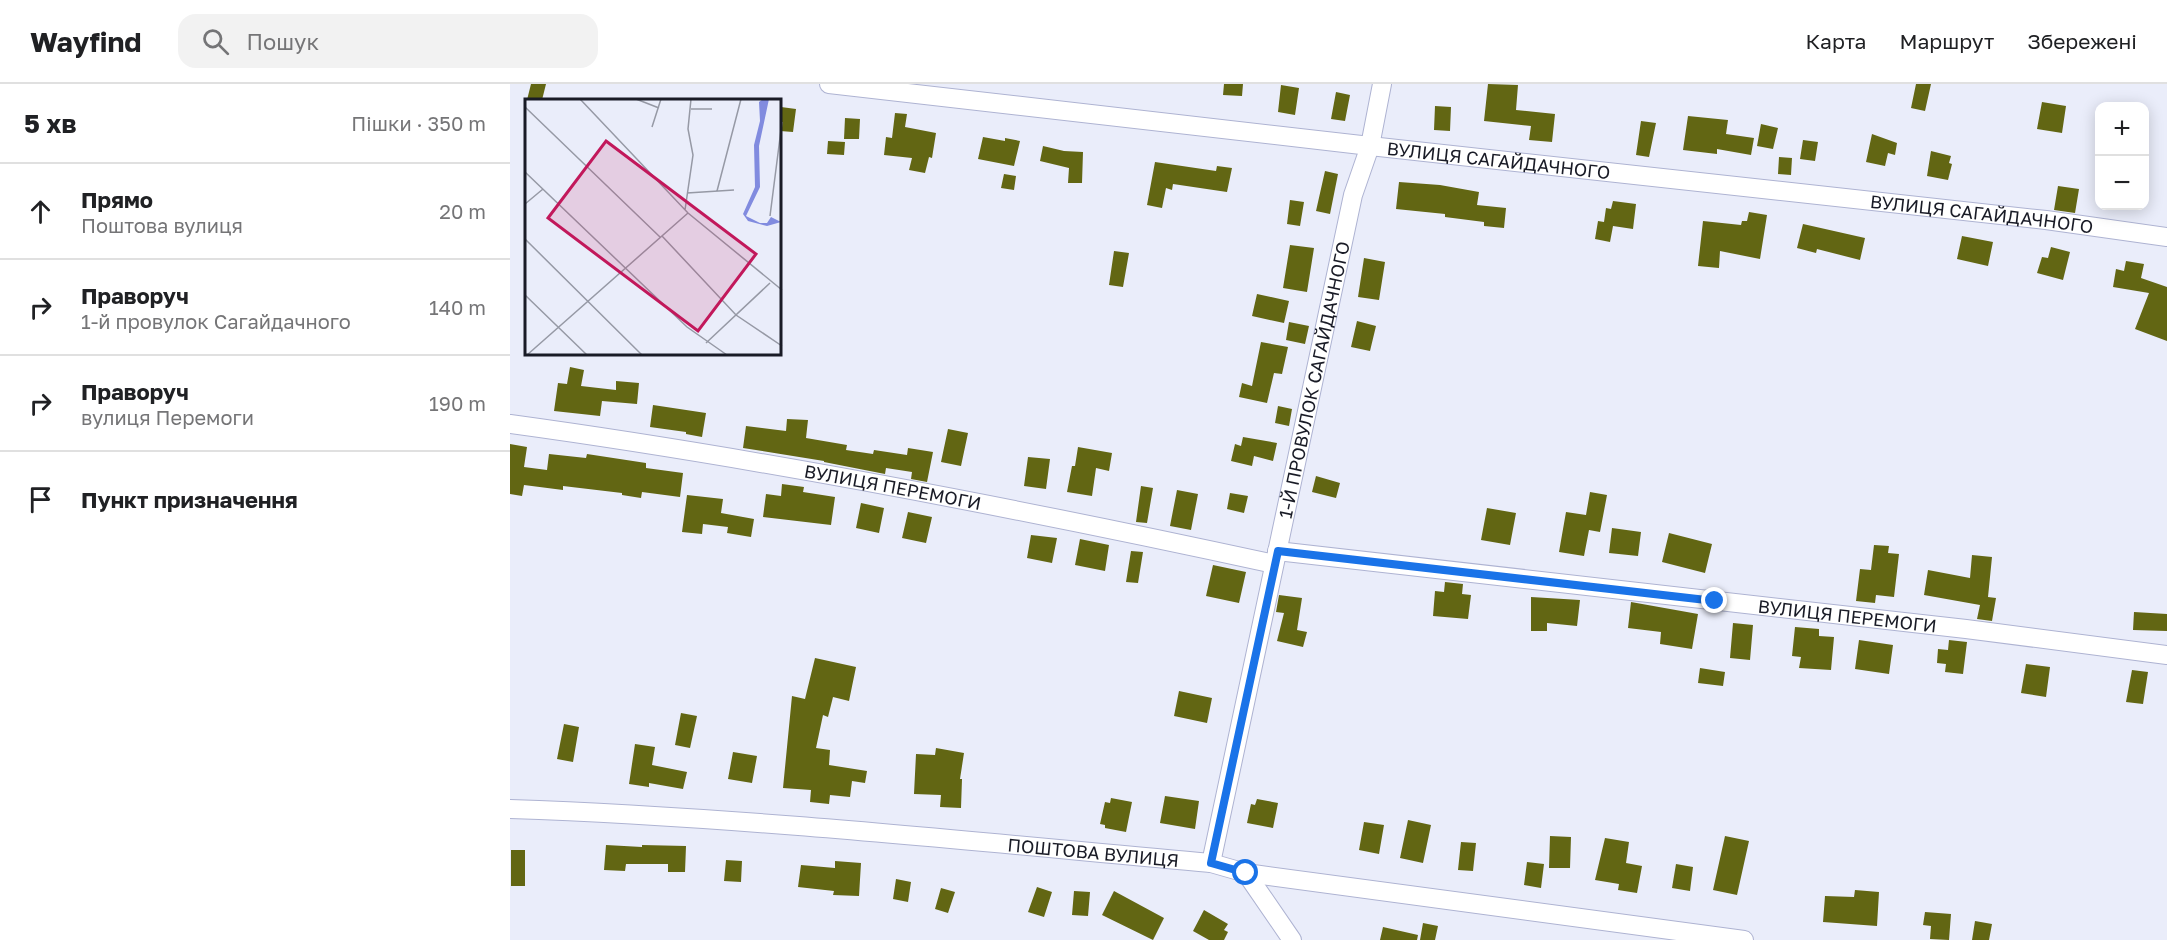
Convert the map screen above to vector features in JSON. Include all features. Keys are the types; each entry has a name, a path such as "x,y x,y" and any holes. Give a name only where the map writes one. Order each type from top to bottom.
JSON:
{"street":[{"name":"ВУЛИЦЯ САГАЙДАЧНОГО","path":"830,84 2034,219 2167,237"},
{"name":"1-Й ПРОВУЛОК САГАЙДАЧНОГО","path":"1211,863 1353,195 1370,146 1382,84"},
{"name":"ВУЛИЦЯ ПЕРЕМОГИ","path":"510,424 753,461 1160,539 1276,557 1955,627 2167,655"},
{"name":"ПОШТОВА ВУЛИЦЯ","path":"510,809 699,819 1211,863 1246,873 1744,940"},
{"path":"1246,873 1292,940"}],"building":[{"path":"531,84 546,84 542,99 527,99"},
{"path":"1224,84 1243,84 1242,96 1223,95"},
{"path":"1488,84 1518,85 1516,110 1555,114 1552,142 1529,140 1531,126 1484,121"},
{"path":"1916,84 1931,84 1925,111 1911,108"},
{"path":"1281,85 1299,88 1295,115 1278,112"},
{"path":"1336,92 1350,95 1345,121 1331,119"},
{"path":"2042,102 2066,106 2062,133 2037,129"},
{"path":"1435,106 1451,107 1450,131 1434,130"},
{"path":"782,107 796,109 793,132 782,131"},
{"path":"895,113 907,114 905,127 936,133 932,158 929,157 925,173 909,170 912,158 884,155 886,137 892,138"},
{"path":"1688,116 1728,120 1726,134 1754,138 1751,155 1717,149 1717,154 1683,150"},
{"path":"845,118 860,119 859,139 844,139"},
{"path":"1641,121 1656,123 1649,157 1636,155"},
{"path":"1761,124 1778,128 1773,149 1757,146"},
{"path":"1872,134 1897,143 1895,155 1888,153 1885,166 1866,162"},
{"path":"983,137 1020,141 1014,166 978,159"},
{"path":"1803,140 1818,142 1815,161 1800,159"},
{"path":"828,141 845,142 844,155 827,154"},
{"path":"1043,146 1064,151 1083,152 1082,183 1068,183 1069,168 1040,161"},
{"path":"1931,151 1951,156 1949,163 1952,164 1948,180 1927,176"},
{"path":"1779,157 1792,158 1791,175 1778,174"},
{"path":"1155,162 1216,171 1217,166 1232,168 1227,192 1173,184 1172,190 1166,188 1162,208 1147,205"},
{"path":"1325,171 1338,174 1330,214 1316,211"},
{"path":"1004,174 1016,176 1014,190 1001,188"},
{"path":"1399,182 1440,185 1479,192 1477,205 1506,208 1504,228 1484,226 1484,222 1445,217 1445,214 1396,209"},
{"path":"2058,186 2079,189 2075,213 2054,210"},
{"path":"1290,200 1304,202 1300,226 1287,224"},
{"path":"1613,201 1636,204 1633,229 1613,226 1610,242 1595,239 1598,221 1604,222 1606,208 1611,209"},
{"path":"1749,212 1767,215 1760,259 1720,251 1719,268 1698,266 1703,221 1741,225 1742,221 1747,221"},
{"path":"1803,224 1865,238 1860,260 1817,249 1816,253 1797,248"},
{"path":"1962,236 1993,242 1988,266 1957,259"},
{"path":"1290,245 1314,248 1307,292 1283,288"},
{"path":"2051,247 2070,252 2063,280 2037,273 2042,257 2048,258"},
{"path":"1114,251 1129,253 1123,287 1109,285"},
{"path":"1364,258 1385,262 1379,300 1358,297"},
{"path":"2126,261 2144,264 2141,278 2167,287 2167,341 2135,329 2149,293 2113,287 2116,269 2124,271"},
{"path":"1257,294 1289,301 1284,323 1252,316"},
{"path":"1357,321 1376,326 1370,351 1351,347"},
{"path":"1289,322 1309,326 1305,344 1286,340"},
{"path":"1261,342 1288,347 1282,374 1274,373 1267,403 1239,397 1242,383 1252,386"},
{"path":"570,367 584,370 581,386 616,390 616,381 639,383 637,404 602,401 600,416 554,411 558,383 567,384"},
{"path":"653,405 706,413 702,437 686,434 686,432 650,427"},
{"path":"1278,406 1292,409 1289,426 1275,423"},
{"path":"787,419 808,420 806,438 847,445 846,450 873,454 874,450 907,455 908,448 933,452 927,482 911,479 912,472 886,468 885,474 824,461 743,448 746,426 786,431"},
{"path":"948,429 968,433 961,466 941,462"},
{"path":"1243,437 1277,443 1273,461 1254,456 1252,466 1231,461 1235,444 1241,446"},
{"path":"510,444 527,447 524,467 547,470 549,454 586,458 587,454 646,463 646,468 683,473 680,497 642,492 641,498 622,495 622,493 563,486 563,490 524,485 522,496 510,494"},
{"path":"1078,447 1112,453 1109,471 1096,468 1092,496 1067,492"},
{"path":"1028,457 1050,459 1046,489 1024,486"},
{"path":"1316,476 1340,483 1336,498 1312,492"},
{"path":"782,484 804,487 803,492 835,497 831,525 763,517 766,494 781,496"},
{"path":"1141,486 1153,488 1147,523 1136,522"},
{"path":"1177,490 1198,494 1191,530 1170,526"},
{"path":"1590,492 1607,495 1600,532 1589,530 1584,556 1559,552 1566,512 1586,515"},
{"path":"1230,493 1248,496 1244,513 1227,509"},
{"path":"687,495 723,499 721,513 754,519 751,537 727,533 728,527 703,524 702,534 682,532"},
{"path":"861,503 884,508 879,533 856,528"},
{"path":"1487,508 1516,513 1510,545 1481,540"},
{"path":"908,512 932,517 926,543 902,538"},
{"path":"1612,528 1641,532 1638,556 1609,553"},
{"path":"1669,533 1712,544 1705,573 1662,562"},
{"path":"1031,535 1057,538 1052,563 1027,558"},
{"path":"1080,539 1109,545 1105,571 1075,565"},
{"path":"1874,545 1889,546 1888,553 1899,554 1894,597 1876,595 1875,603 1856,601 1860,569 1871,570"},
{"path":"1131,551 1143,552 1138,583 1126,582"},
{"path":"1972,555 1992,557 1988,597 1996,598 1992,621 1977,619 1980,605 1924,595 1928,570 1970,578"},
{"path":"1213,565 1246,572 1239,603 1206,596"},
{"path":"1445,582 1463,584 1462,594 1471,595 1468,619 1433,616 1435,591 1444,592"},
{"path":"1279,595 1302,598 1297,630 1307,632 1303,647 1277,641 1284,613 1276,612"},
{"path":"1531,597 1580,600 1577,626 1547,623 1547,631 1531,631"},
{"path":"1631,602 1698,614 1692,649 1660,644 1661,632 1628,628"},
{"path":"2134,612 2167,614 2167,631 2133,630"},
{"path":"1733,623 1753,625 1750,660 1730,658"},
{"path":"1795,627 1819,629 1819,636 1834,637 1831,670 1799,668 1801,657 1792,656"},
{"path":"1859,640 1893,645 1889,674 1855,669"},
{"path":"1949,640 1967,642 1963,674 1945,672 1946,664 1937,663 1938,649 1948,650"},
{"path":"815,658 856,667 849,701 833,697 828,717 823,715 816,748 830,750 829,765 867,771 865,783 852,781 850,797 830,795 829,804 810,802 811,790 783,788 792,696 805,699"},
{"path":"2026,664 2050,667 2046,697 2021,693"},
{"path":"1700,668 1725,672 1723,686 1698,683"},
{"path":"2132,670 2148,672 2143,704 2126,702"},
{"path":"1179,691 1212,698 1207,723 1174,716"},
{"path":"681,713 697,716 690,748 675,745"},
{"path":"564,724 579,727 573,762 557,759"},
{"path":"635,744 655,747 652,765 687,772 683,789 649,783 649,787 629,784"},
{"path":"936,748 964,753 960,779 962,779 961,808 940,807 941,795 914,794 916,754 935,755"},
{"path":"733,752 757,756 752,783 728,779"},
{"path":"1165,796 1199,801 1195,829 1160,823"},
{"path":"1111,798 1132,802 1126,832 1105,828 1105,825 1100,824 1105,802 1110,803"},
{"path":"1257,799 1278,803 1273,828 1247,823 1251,804 1255,805"},
{"path":"1408,820 1431,825 1423,863 1400,858"},
{"path":"1364,822 1384,825 1379,854 1359,850"},
{"path":"1550,836 1571,837 1570,868 1549,868"},
{"path":"1725,836 1749,841 1737,895 1713,890"},
{"path":"1605,838 1629,842 1626,863 1642,866 1637,893 1618,890 1619,884 1595,880"},
{"path":"1461,842 1476,843 1473,871 1458,870"},
{"path":"606,845 686,846 685,872 668,872 668,864 626,864 625,871 604,870"},
{"path":"511,850 525,850 525,886 511,886"},
{"path":"726,860 742,861 741,882 724,881"},
{"path":"835,861 861,863 859,896 833,895 834,891 798,887 801,865 835,868"},
{"path":"1527,862 1544,864 1541,888 1524,885"},
{"path":"1676,864 1693,867 1690,891 1672,888"},
{"path":"896,879 911,882 908,902 893,899"},
{"path":"1037,887 1052,892 1044,917 1028,912"},
{"path":"941,888 955,892 948,913 935,909"},
{"path":"1855,890 1879,892 1877,926 1823,922 1825,896 1854,897"},
{"path":"1074,891 1090,892 1088,916 1072,915"},
{"path":"1114,891 1164,918 1153,940 1102,915"},
{"path":"1204,910 1228,924 1224,930 1228,932 1224,940 1209,940 1193,931"},
{"path":"1925,912 1951,914 1949,940 1930,939 1931,926 1923,925"},
{"path":"1975,921 1992,924 1989,940 1972,940"},
{"path":"1423,923 1438,926 1435,940 1420,940"},
{"path":"1383,927 1418,935 1417,940 1380,940"}],"route":[{"path":"1246,873 1211,863 1278,551 1715,601"}]}
